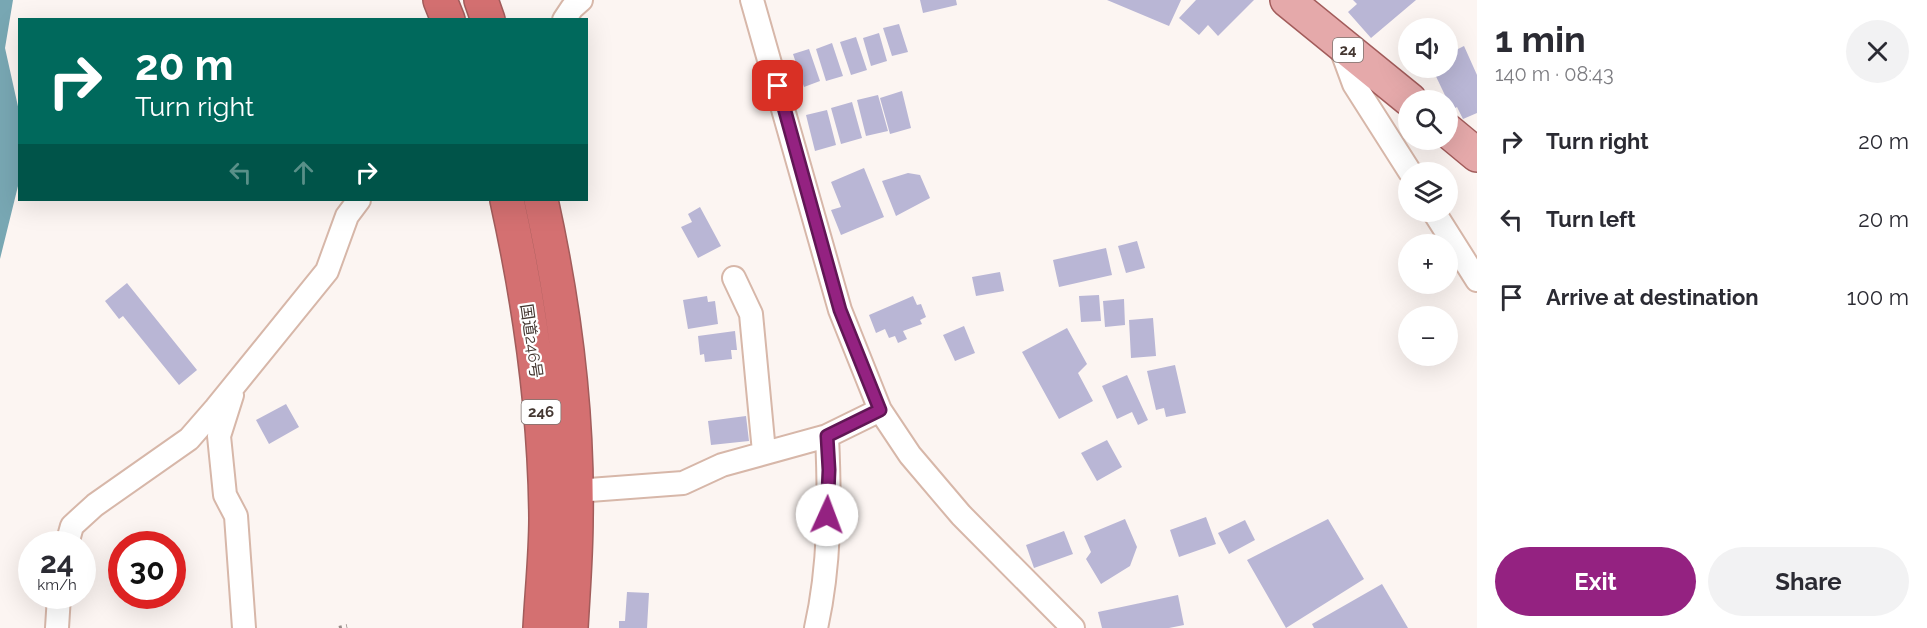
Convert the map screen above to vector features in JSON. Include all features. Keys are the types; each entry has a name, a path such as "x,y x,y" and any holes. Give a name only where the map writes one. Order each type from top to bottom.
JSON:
{"highway":[{"path":"440,0 447,18"},
{"path":"481,0 487,18"},
{"name":"国道246号","path":"507,201 522,268 535,352 543,436 546,519 540,628"},
{"name":"国道246号","path":"541,201 553,256 566,339 573,423 576,517 571,628"}],"main road":[{"name":"24","path":"1287,0 1324,24 1399,90"},
{"path":"1458,139 1477,155"}],"street":[{"path":"565,18 581,0"},
{"path":"752,0 840,310 880,410 910,455 961,515 1073,628"},
{"path":"1324,24 1354,84 1404,162"},
{"path":"71,531 72,526 95,505 189,439 327,271 347,216 358,201"},
{"path":"1440,222 1477,280"},
{"path":"734,278 751,314 764,452"},
{"path":"235,385 219,436 225,495 236,516 244,628"},
{"path":"576,491 683,483 722,465 827,436 880,410"},
{"path":"816,628 823,600 826,561 829,470 827,436"},
{"path":"57,628 58,609"}],"path":[{"path":"339,628 347,626"}],"water":[{"path":"0,0 13,0 5,48 18,106 18,186 0,259"}],"building":[{"path":"920,0 956,0 957,5 923,13"},
{"path":"1107,0 1181,0 1169,26"},
{"path":"1196,0 1254,0 1218,36 1208,25 1199,35 1179,18"},
{"path":"1353,0 1416,0 1371,38 1348,12 1357,4"},
{"path":"899,24 908,52 892,56 883,28"},
{"path":"879,33 887,61 871,66 863,38"},
{"path":"856,37 867,70 851,75 840,42"},
{"path":"832,43 843,76 826,81 816,49"},
{"path":"1464,46 1477,75 1477,113 1463,119 1458,109 1458,90 1442,90 1437,78 1458,78 1458,49"},
{"path":"809,49 820,81 804,87 793,54"},
{"path":"902,91 911,128 890,134 880,98"},
{"path":"878,95 888,131 866,136 857,100"},
{"path":"852,102 862,138 841,144 831,108"},
{"path":"827,110 836,145 815,151 806,115"},
{"path":"864,168 884,217 841,235 831,210 841,207 831,182"},
{"path":"908,173 920,175 930,198 896,216 882,181"},
{"path":"700,207 721,246 698,258 681,227 692,222 688,214"},
{"path":"1137,241 1145,268 1126,273 1118,246"},
{"path":"1106,248 1112,275 1059,287 1053,260"},
{"path":"1000,272 1004,291 976,296 972,277"},
{"path":"127,283 197,370 179,385 123,316 119,319 105,301"},
{"path":"1099,295 1101,321 1081,322 1079,296"},
{"path":"707,296 708,302 715,301 718,324 688,329 683,300"},
{"path":"913,296 917,305 921,304 926,317 920,320 922,324 903,331 907,339 898,343 895,336 889,338 885,329 876,333 869,315"},
{"path":"1124,299 1125,325 1105,327 1103,301"},
{"path":"1153,318 1156,356 1131,358 1129,320"},
{"path":"964,326 975,353 955,361 943,335"},
{"path":"1067,328 1087,364 1078,373 1093,401 1059,419 1022,352"},
{"path":"735,331 737,350 731,350 732,359 705,362 704,354 700,355 698,336"},
{"path":"1175,365 1186,413 1166,417 1164,408 1156,410 1147,371"},
{"path":"1127,375 1148,420 1138,425 1132,412 1117,419 1102,386"},
{"path":"286,404 299,427 269,444 256,420"},
{"path":"746,416 749,441 711,445 708,421"},
{"path":"1107,440 1122,467 1097,481 1081,453"},
{"path":"1206,517 1216,544 1179,557 1170,530"},
{"path":"1125,519 1137,547 1130,566 1101,584 1086,559 1091,552 1084,536"},
{"path":"1328,519 1364,579 1286,628 1247,560"},
{"path":"1245,520 1255,540 1229,554 1218,533"},
{"path":"1064,531 1073,554 1034,568 1026,545"},
{"path":"1382,584 1408,628 1314,628 1312,624"},
{"path":"627,592 649,593 647,628 619,628 619,621 625,621"},
{"path":"1178,595 1184,625 1169,628 1102,628 1098,612"}],"route":[{"path":"778,86 840,310 880,410 827,436 829,470 827,515"}]}
